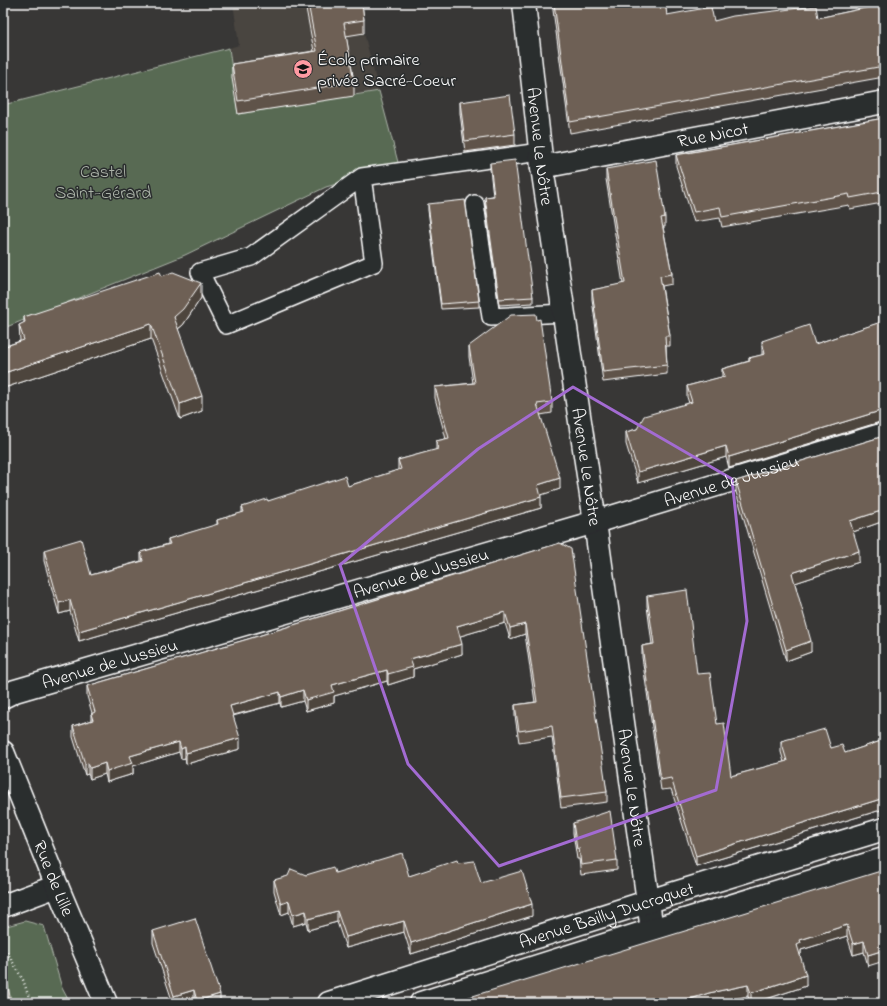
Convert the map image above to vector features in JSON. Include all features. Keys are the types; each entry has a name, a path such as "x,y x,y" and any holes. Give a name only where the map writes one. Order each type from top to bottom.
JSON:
{"street":[{"name":"Avenue Le Nôtre","path":"524,3 541,159 595,522 652,930"},
{"name":"Rue Nicot","path":"541,159 884,102"},
{"name":"Avenue de Jussieu","path":"3,696 15,691 595,522 884,434"},
{"name":"Rue de Lille","path":"3,752 106,1003"},
{"name":"Avenue Bailly Ducroquet","path":"329,1003 884,829"},
{"name":"Avenue Bailly Ducroquet","path":"421,1003 884,859"},
{"path":"3,906 57,886"}],"lane":[{"path":"362,177 374,263 226,325 200,272 250,257 362,177 541,159"},
{"path":"476,204 491,317 564,313"}],"path":[{"path":"3,945 23,980 31,1003"}],"highlighted area":[{"path":"573,387 732,479 747,621 716,790 499,866 408,764 340,565 478,449"}],"shaded area":[{"name":"École primaire privée Sacré-Coeur","path":"233,3 360,3 364,33 379,91 238,114 229,48 239,45"}],"green space":[{"name":"Castel Saint-Gérard","path":"229,48 238,114 379,91 399,166 326,187 185,255 4,328 14,384 3,388 3,105"},
{"path":"25,921 44,926 62,988 70,1003 8,1003 3,976 3,927"}],"building":[{"path":"308,3 362,3 364,20 344,23 354,82 238,101 232,64 317,51"},
{"path":"554,3 665,3 667,15 711,7 714,21 733,16 816,6 818,18 884,4 884,66 570,122"},
{"path":"510,95 515,134 465,141 460,102"},
{"path":"884,118 884,195 882,195 882,192 850,198 849,194 722,217 720,207 694,212 676,155"},
{"path":"515,160 533,297 499,299 485,197 494,196 490,163"},
{"path":"656,160 665,217 661,218 672,274 660,276 670,336 665,336 667,365 603,372 592,290 625,283 606,169"},
{"path":"465,200 479,301 441,304 428,204"},
{"path":"160,272 162,276 173,272 201,283 183,309 174,317 202,396 180,404 151,324 4,373 3,347 24,340 19,325 25,322 24,317"},
{"path":"884,313 884,411 729,457 726,446 638,472 626,432 637,429 644,416 692,402 687,386 725,376 722,369 750,361 749,358 765,354 762,341 809,325 815,344 881,322 879,315"},
{"path":"536,314 537,320 540,319 552,402 537,404 560,478 538,485 541,497 79,631 70,600 59,603 44,550 81,539 91,575 143,561 141,552 170,544 168,539 218,524 217,520 244,512 242,507 267,499 268,501 345,476 348,486 401,469 398,460 438,449 436,441 449,438 435,387 475,383 469,346 511,315"},
{"path":"884,436 884,510 850,521 859,551 792,573 811,641 786,650 736,481"},
{"path":"560,543 571,549 607,792 561,798 552,726 519,731 515,705 537,702 525,624 510,628 505,612 457,626 462,644 410,659 413,667 388,674 387,670 332,685 334,692 306,700 303,690 281,697 280,692 230,706 240,738 186,753 185,747 181,749 179,742 130,756 133,763 107,771 105,763 90,768 88,763 85,764 73,726 93,720 91,714 95,712 87,686 248,639"},
{"path":"687,590 697,674 710,673 717,724 724,723 731,776 787,761 781,741 825,729 831,748 842,745 845,753 884,740 884,798 696,856 671,778 661,780 642,646 654,644 647,596"},
{"path":"610,811 617,860 581,865 579,848 577,849 573,823"},
{"path":"402,853 409,876 457,860 458,863 474,861 481,883 522,871 532,904 411,943 404,921 346,937 337,911 308,919 306,911 293,915 289,901 281,904 274,880 288,876 291,869 306,875 333,867 335,873"},
{"path":"884,870 884,950 868,955 864,941 853,944 847,925 800,940 801,943 797,945 806,975 751,993 748,985 709,993 678,1003 450,1003"},
{"path":"195,918 220,994 197,1001 194,990 174,996 153,931"},
{"path":"3,955 11,1003 3,1003"}],"place":[{"name":"École primaire privée Sacré-Coeur","path":"303,69"}]}
